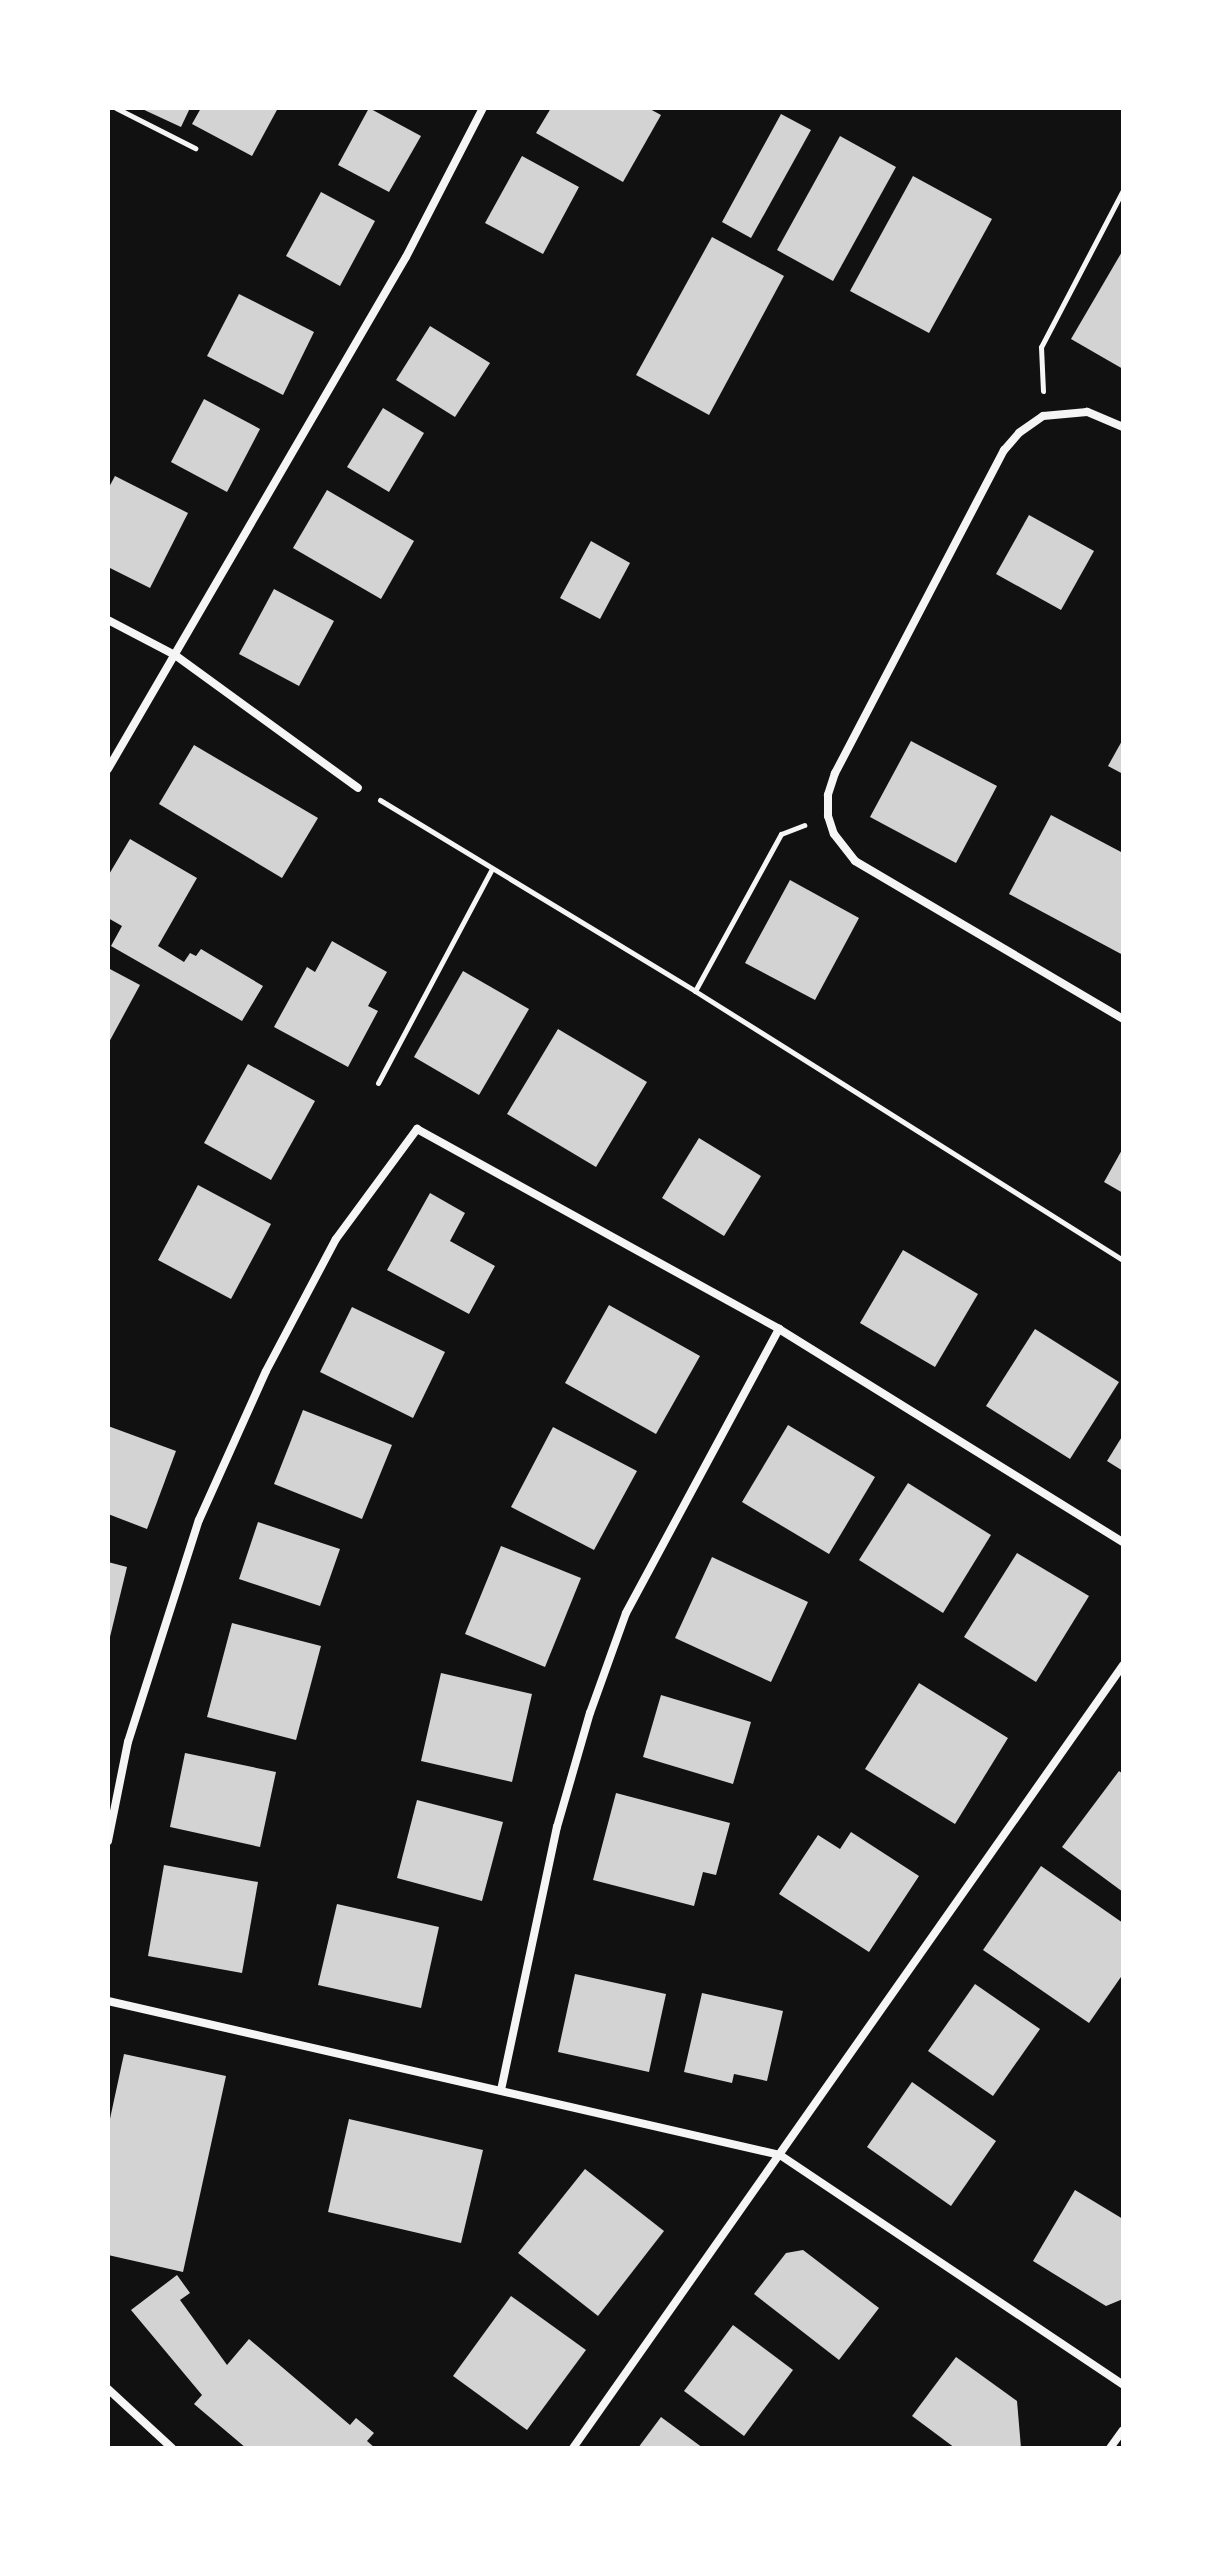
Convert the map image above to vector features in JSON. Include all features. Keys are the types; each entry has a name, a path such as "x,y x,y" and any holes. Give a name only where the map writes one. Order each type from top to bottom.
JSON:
{"street":[{"path":"108,769 406,257 483,108"},
{"path":"1123,427 1087,412 1043,416 1019,433 993,467 835,773 828,795 828,816 843,850 855,861 1123,1019"},
{"path":"108,620 175,655 358,788"},
{"path":"108,1841 128,1742 199,1520 266,1371 336,1239 417,1129 779,1329 1123,1542"},
{"path":"501,2090 557,1827 590,1713 626,1613 779,1329"},
{"path":"573,2448 1123,1665"},
{"path":"108,2001 780,2155 1123,2385"},
{"path":"108,2389 172,2448"},
{"path":"1110,2448 1123,2430"}],"path":[{"path":"116,108 195,148"},
{"path":"1043,416 1041,347 1123,190"},
{"path":"358,788 695,991 1123,1260"},
{"path":"695,991 781,834 828,816"},
{"path":"378,1083 492,869"}],"building":[{"path":"140,108 190,108 181,127"},
{"path":"201,108 278,108 252,156 192,124"},
{"path":"369,108 421,136 389,192 338,165"},
{"path":"551,108 648,108 661,115 623,182 536,133"},
{"path":"781,114 811,130 751,238 722,222"},
{"path":"840,136 896,167 833,281 777,250"},
{"path":"522,156 579,187 543,254 485,223"},
{"path":"913,176 992,219 929,333 850,291"},
{"path":"321,192 375,221 340,286 286,256"},
{"path":"712,237 784,276 709,415 636,375"},
{"path":"1123,250 1123,369 1071,339"},
{"path":"239,294 314,332 283,395 207,356"},
{"path":"430,326 490,363 455,417 396,380"},
{"path":"204,399 260,429 227,492 171,462"},
{"path":"383,408 424,433 389,492 347,467"},
{"path":"115,476 188,513 150,588 108,567 108,489"},
{"path":"327,490 414,541 381,599 293,548"},
{"path":"1029,515 1094,551 1061,610 996,574"},
{"path":"591,541 630,563 600,619 560,598"},
{"path":"274,589 334,621 299,686 239,654"},
{"path":"1123,739 1123,774 1108,766"},
{"path":"911,741 997,786 956,863 870,817"},
{"path":"194,745 318,818 282,878 159,804"},
{"path":"1051,815 1123,853 1123,955 1009,894"},
{"path":"130,839 197,878 158,946 184,962 190,953 196,956 201,949 263,986 242,1021 111,946 122,926 108,918 108,876"},
{"path":"790,880 859,918 815,1000 745,963"},
{"path":"332,941 387,972 368,1006 378,1011 348,1067 274,1027 307,967 315,972"},
{"path":"108,968 140,985 108,1044"},
{"path":"463,971 529,1009 479,1095 414,1057"},
{"path":"558,1029 647,1082 596,1167 507,1114"},
{"path":"248,1064 315,1101 271,1180 204,1143"},
{"path":"699,1138 761,1176 724,1236 662,1198"},
{"path":"1123,1148 1123,1193 1104,1182"},
{"path":"198,1185 271,1224 231,1299 158,1260"},
{"path":"430,1193 465,1213 450,1241 495,1266 469,1314 387,1270"},
{"path":"903,1250 978,1294 935,1367 860,1323"},
{"path":"609,1305 700,1356 656,1434 565,1383"},
{"path":"352,1307 445,1352 413,1418 320,1372"},
{"path":"1035,1329 1119,1382 1070,1459 986,1406"},
{"path":"303,1410 392,1445 362,1519 274,1484"},
{"path":"788,1425 875,1477 829,1554 742,1502"},
{"path":"108,1426 176,1451 147,1529 108,1514"},
{"path":"553,1427 637,1471 594,1550 511,1507"},
{"path":"1123,1435 1123,1471 1107,1461"},
{"path":"908,1483 991,1535 943,1613 859,1560"},
{"path":"258,1522 340,1549 320,1606 239,1579"},
{"path":"501,1546 581,1578 545,1667 465,1634"},
{"path":"1017,1553 1089,1596 1036,1682 964,1637"},
{"path":"712,1557 808,1602 771,1682 675,1638"},
{"path":"108,1562 127,1567 109,1641 108,1640"},
{"path":"232,1623 321,1646 296,1740 207,1717"},
{"path":"441,1673 532,1694 512,1782 421,1761"},
{"path":"919,1683 1008,1738 955,1824 865,1769"},
{"path":"661,1695 751,1722 733,1784 643,1757"},
{"path":"185,1753 276,1772 260,1847 170,1827"},
{"path":"1119,1771 1123,1774 1123,1892 1062,1847"},
{"path":"616,1793 730,1823 716,1875 703,1872 694,1906 593,1880"},
{"path":"417,1800 503,1822 482,1901 397,1878"},
{"path":"851,1832 919,1876 869,1952 779,1894 818,1835 840,1849"},
{"path":"164,1865 258,1882 242,1973 148,1956"},
{"path":"1041,1866 1123,1923 1123,1974 1089,2023 983,1950"},
{"path":"337,1904 439,1927 421,2008 318,1985"},
{"path":"575,1974 666,1994 649,2072 558,2052"},
{"path":"975,1984 1040,2029 993,2096 928,2051"},
{"path":"702,1993 783,2011 767,2081 734,2074 732,2083 684,2072"},
{"path":"124,2054 226,2076 183,2272 108,2255 108,2128"},
{"path":"912,2082 996,2141 951,2206 867,2147"},
{"path":"349,2119 483,2150 461,2243 328,2212"},
{"path":"585,2169 664,2231 598,2316 518,2253"},
{"path":"1075,2190 1123,2219 1123,2299 1106,2306 1033,2261"},
{"path":"803,2250 879,2308 839,2360 754,2294 786,2253"},
{"path":"177,2275 190,2293 180,2300 227,2365 249,2339 350,2425 356,2418 374,2433 367,2441 375,2448 246,2448 194,2404 202,2395 131,2310"},
{"path":"511,2296 586,2350 527,2430 453,2376"},
{"path":"733,2325 793,2370 744,2436 684,2391"},
{"path":"956,2357 1017,2401 1021,2448 955,2448 912,2416"},
{"path":"661,2417 703,2448 638,2448"}]}
